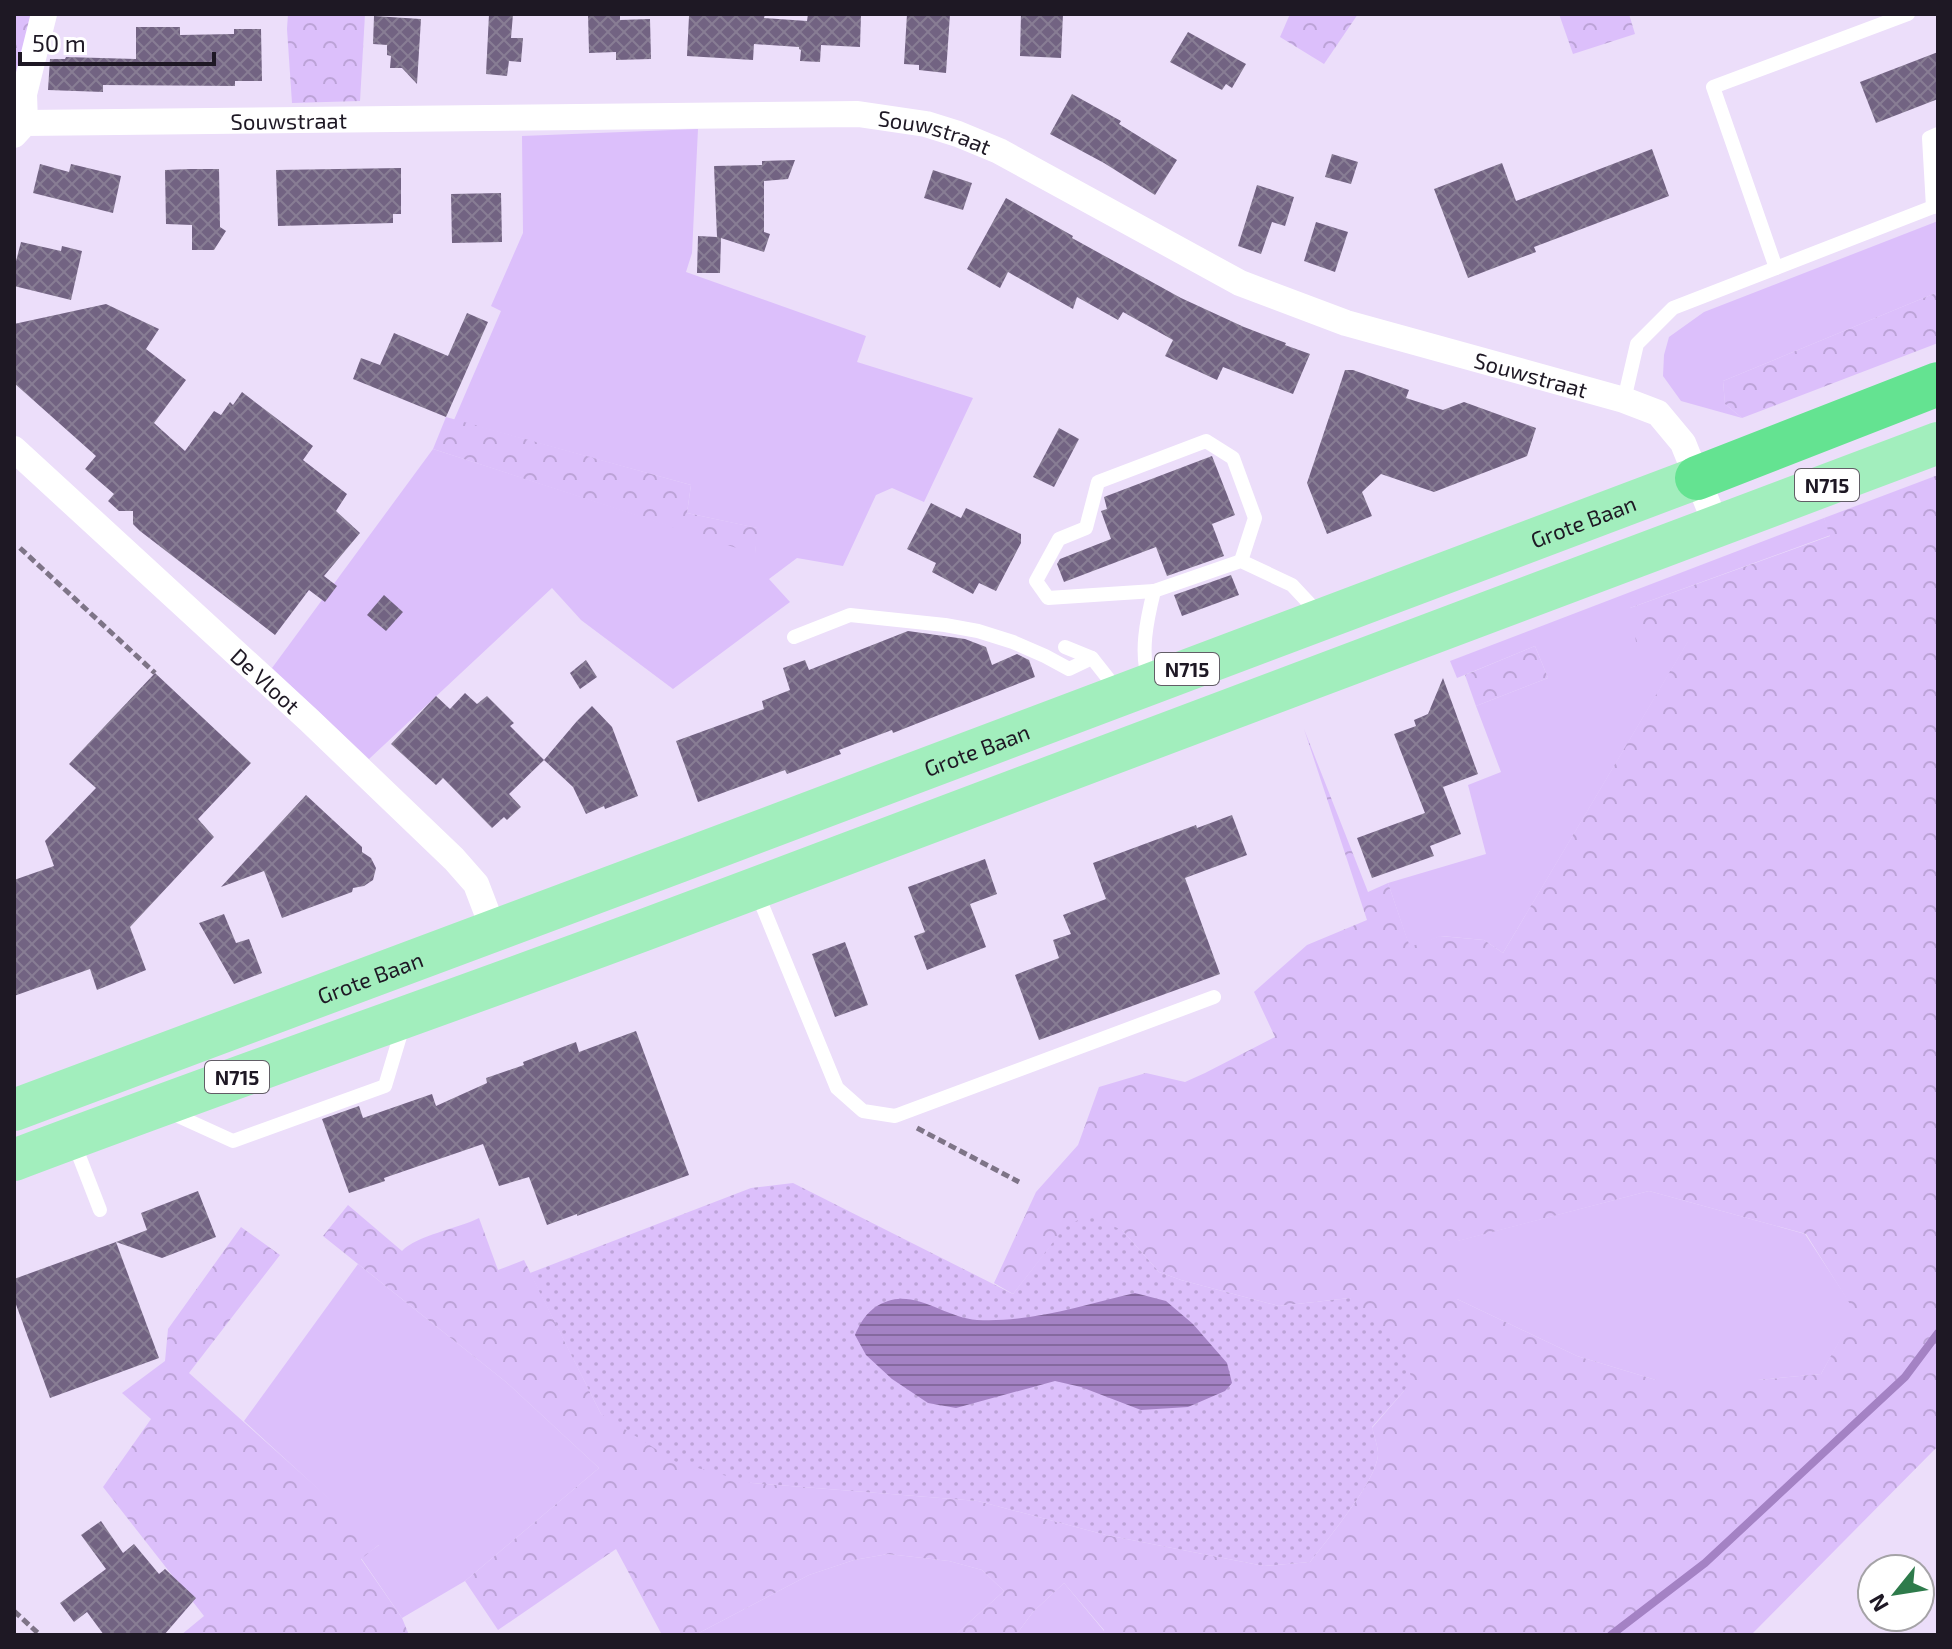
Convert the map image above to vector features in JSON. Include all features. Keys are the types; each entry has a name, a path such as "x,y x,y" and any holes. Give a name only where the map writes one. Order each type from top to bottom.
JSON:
{"highway":[{"name":"Grote Baan","path":"1697,478 1938,384"}],"main road":[{"name":"N715","path":"14,1160 756,889 1550,592 1938,443"},
{"name":"Grote Baan","path":"14,1110 1697,478"}],"street":[{"path":"18,123 44,14"},
{"name":"Souwstraat","path":"18,123 858,114 926,124 999,151 1240,283 1346,323 1624,400 1658,413 1683,443 1717,527"},
{"name":"De Vloot","path":"14,449 309,720 454,859 476,884 494,931"}],"lane":[{"path":"1776,268 1713,87 1908,14"},
{"path":"1624,400 1637,344 1673,308 1936,206 1929,138 1938,134"},
{"path":"1241,561 1255,518 1233,458 1206,441 1098,482 1086,528 1059,539 1036,581 1048,598 1154,591 1241,561 1292,585 1323,618"},
{"path":"1065,647 1092,658 1136,689 1144,668 1147,619 1154,591"},
{"path":"794,637 850,615 978,631 1023,647 1069,669 1092,658"},
{"path":"756,889 837,1088 863,1111 895,1116 1214,997"},
{"path":"156,1107 233,1141 344,1101 385,1086 406,1016"},
{"path":"72,1138 100,1210"}],"path":[{"path":"20,548 155,673"},
{"path":"895,1116 1019,1182"},
{"path":"14,1611 40,1635"}],"green space":[{"path":"14,14 35,14 14,86"},
{"path":"288,14 365,14 360,101 292,103"},
{"path":"1290,14 1358,14 1324,64 1280,37"},
{"path":"1559,14 1629,14 1635,34 1573,54"},
{"path":"698,129 692,253 686,272 866,336 857,362 973,398 924,502 892,488 876,495 843,566 797,558 769,579 790,602 673,689 581,620 552,588 369,759 272,668 433,449 755,553 757,528 687,513 691,485 454,420 501,311 491,306 523,233 522,136"},
{"path":"1938,221 1938,292 1723,381 1725,404 1742,418 1681,401 1663,376 1669,337 1704,312"},
{"path":"1938,292 1938,343 1742,418 1725,404 1723,381"},
{"path":"446,417 691,485 687,513 758,528 755,554 433,449"},
{"path":"1938,475 1938,1446 1751,1635 1104,1635 1104,1630 1064,1583 1033,1612 1016,1635 955,1635 1004,1591 982,1570 949,1561 888,1554 854,1560 809,1575 695,1635 662,1635 616,1549 498,1630 465,1581 599,1468 506,1382 323,1236 348,1205 402,1251 417,1241 479,1218 498,1270 524,1260 601,1414 752,1483 978,1501 1106,1535 1264,1566 1310,1562 1362,1492 1378,1452 1372,1428 1404,1391 1350,1298 1279,1306 1159,1272 1122,1230 1064,1229 1013,1294 994,1283 1036,1192 1078,1145 1099,1087 1146,1073 1185,1082 1275,1037 1254,992 1307,945 1367,920 1304,729 1368,892 1388,883 1410,947 1440,936 1484,940 1503,953 1688,641 1638,653 1630,608 1830,536 1824,518","holes":["1649,1191 1806,1234 1855,1312 1821,1374 1758,1380 1656,1380 1577,1356 1457,1299 1458,1241"]},
{"path":"1824,518 1831,535 1630,608 1689,640 1503,953 1484,940 1441,936 1410,948 1388,883 1486,854 1468,785 1501,772 1476,706 1548,678 1535,646 1457,678 1450,661"},
{"path":"1535,646 1548,678 1476,706 1465,675"},
{"path":"793,1183 1013,1294 1064,1228 1087,1215 1122,1230 1159,1272 1181,1280 1279,1306 1350,1298 1404,1349 1411,1377 1404,1391 1372,1427 1378,1452 1362,1492 1310,1562 1264,1566 1106,1535 978,1501 752,1483 676,1462 601,1414 530,1273 751,1188"},
{"path":"1649,1191 1805,1234 1856,1312 1821,1374 1758,1380 1656,1380 1577,1356 1457,1299 1457,1241"},
{"path":"241,1227 280,1255 189,1373 380,1544 361,1559 402,1618 409,1635 181,1635 204,1616 103,1487 151,1419 122,1393 165,1361 168,1329"},
{"path":"358,1264 506,1382 599,1468 465,1581 402,1618 361,1558 379,1545 244,1421"},
{"path":"888,1554 949,1561 982,1570 1004,1591 955,1635 695,1635 809,1575 854,1560"},
{"path":"1064,1583 1104,1631 1104,1635 1016,1635 1033,1612"}],"shaded area":[{"path":"1135,1293 1166,1301 1193,1324 1227,1363 1232,1383 1225,1391 1188,1407 1141,1410 1081,1387 1055,1381 956,1408 928,1403 892,1379 866,1355 855,1335 871,1310 899,1299 921,1302 966,1318 997,1320 1056,1312"}],"building":[{"path":"489,14 513,14 511,38 523,38 521,62 509,61 507,76 486,74"},
{"path":"588,14 620,14 620,20 650,19 651,59 616,60 616,52 589,53"},
{"path":"765,14 764,18 807,21 808,14 861,14 860,47 821,45 820,62 800,61 799,47 754,44 753,60 687,56 689,16"},
{"path":"907,14 950,14 946,73 919,70 919,65 904,64"},
{"path":"1021,14 1063,14 1061,58 1020,56"},
{"path":"374,16 421,19 417,84 402,68 390,68 391,56 387,55 387,45 373,44"},
{"path":"136,27 180,27 180,35 234,34 234,29 261,29 262,81 235,81 235,86 103,85 103,92 48,90 50,59 136,59"},
{"path":"1188,32 1246,64 1232,88 1226,84 1222,90 1170,62"},
{"path":"1938,52 1938,99 1876,123 1860,82"},
{"path":"1072,94 1121,121 1119,124 1177,160 1155,195 1050,134"},
{"path":"1652,149 1669,196 1534,247 1536,252 1468,278 1434,189 1502,163 1516,201"},
{"path":"1332,154 1358,162 1351,184 1325,177"},
{"path":"795,160 788,179 764,181 764,232 770,234 764,252 721,238 720,273 697,273 698,236 717,237 714,166 762,165 762,161"},
{"path":"40,164 69,172 71,164 121,176 113,213 33,193"},
{"path":"401,168 401,214 393,214 393,223 278,226 276,170"},
{"path":"219,169 220,227 226,231 214,250 192,250 192,225 166,224 165,170"},
{"path":"933,170 972,183 963,210 924,198"},
{"path":"1257,185 1294,197 1285,226 1272,222 1261,254 1238,246"},
{"path":"501,193 502,242 452,243 451,194"},
{"path":"1006,198 1181,298 1310,354 1293,394 1223,367 1217,380 1165,356 1173,340 1123,312 1118,320 1077,297 1073,309 1008,272 1000,288 967,269"},
{"path":"1316,222 1348,232 1335,272 1304,261"},
{"path":"21,242 61,251 62,246 82,251 71,300 14,286 14,269"},
{"path":"106,304 159,329 146,349 186,380 154,423 185,451 214,411 221,415 242,392 313,446 303,460 347,494 336,511 360,533 324,576 337,586 325,602 309,590 275,635 140,531 133,524 133,511 119,511 108,501 114,494 85,469 96,456 14,383 14,324"},
{"path":"467,313 488,322 446,417 353,379 361,358 380,365 394,333 448,356"},
{"path":"1345,370 1409,390 1406,398 1443,410 1464,402 1536,428 1527,456 1434,492 1381,474 1362,492 1372,516 1327,534 1307,483"},
{"path":"1059,428 1079,439 1054,487 1033,477"},
{"path":"1212,456 1235,515 1212,524 1224,556 1167,576 1156,547 1064,582 1057,564 1060,559 1111,539 1101,511 1107,509 1104,497"},
{"path":"931,503 961,518 966,508 1021,534 1021,543 996,591 979,583 973,594 932,572 936,563 907,549"},
{"path":"1231,575 1239,595 1182,616 1174,595"},
{"path":"384,595 403,612 386,631 367,615"},
{"path":"908,631 965,639 986,647 992,665 1017,654 1029,660 1035,677 893,733 892,730 839,750 841,754 787,774 785,770 698,802 676,741 764,709 762,701 790,690 783,668 805,660 809,670"},
{"path":"586,660 597,677 580,689 570,673"},
{"path":"155,673 251,763 198,819 214,837 130,927 146,970 97,990 90,969 14,996 14,880 54,866 45,841 96,788 69,764"},
{"path":"1443,678 1478,774 1443,787 1461,834 1430,846 1434,856 1372,878 1357,838 1425,813 1394,734 1416,726 1414,720 1428,714"},
{"path":"465,693 477,704 487,696 514,723 510,726 544,760 509,794 521,807 492,828 443,778 436,785 391,744 436,696 450,709"},
{"path":"592,706 612,727 638,796 586,814 573,787 544,760"},
{"path":"306,795 362,847 362,852 371,858 376,868 373,880 364,886 282,918 264,871 221,887"},
{"path":"1232,815 1247,855 1185,878 1220,974 1039,1040 1015,975 1059,958 1053,940 1071,934 1063,915 1106,899 1093,863"},
{"path":"985,859 997,894 970,904 986,947 927,970 914,936 925,932 908,887"},
{"path":"224,914 236,943 249,939 262,973 234,984 199,923"},
{"path":"845,942 868,1005 835,1017 812,954"},
{"path":"636,1031 689,1175 547,1225 529,1177 499,1186 483,1144 349,1193 322,1119 359,1106 363,1118 432,1094 436,1106 487,1083 486,1078 576,1042 579,1052"},
{"path":"198,1191 216,1237 162,1258 116,1242 147,1230 141,1213"},
{"path":"116,1242 159,1358 50,1398 14,1299 14,1279"},
{"path":"101,1521 123,1553 134,1544 159,1574 165,1569 196,1598 164,1635 104,1635 87,1612 74,1622 60,1603 106,1569 81,1535"}],"waterway":[{"path":"1611,1635 1705,1563 1905,1377 1938,1333"}]}
